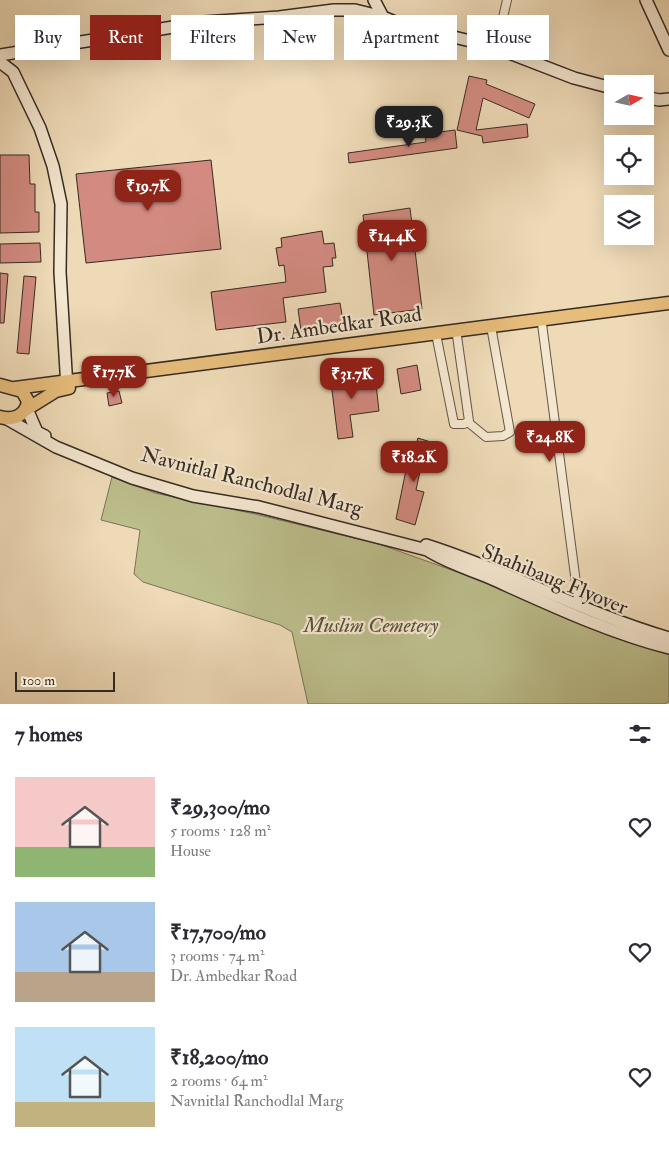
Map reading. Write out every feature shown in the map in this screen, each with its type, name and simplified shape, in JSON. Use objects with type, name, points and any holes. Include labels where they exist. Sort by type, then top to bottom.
[{"type":"main road","name":"Dr. Ambedkar Road","points":[[3,418],[22,415],[26,409],[67,385],[669,303]]},
{"type":"main road","name":"Dr. Ambedkar Road","points":[[0,385],[15,388],[67,385],[669,309]]},
{"type":"main road","points":[[15,388],[22,391],[28,401],[26,409]]},
{"type":"street","points":[[355,10],[367,0]]},
{"type":"street","points":[[374,0],[382,15]]},
{"type":"street","points":[[504,15],[507,0]]},
{"type":"street","points":[[646,0],[669,50]]},
{"type":"street","points":[[0,56],[204,22],[279,17],[317,11],[355,10],[375,15]]},
{"type":"street","points":[[527,60],[574,78],[604,86]]},
{"type":"street","points":[[0,62],[12,72],[40,128],[54,166],[61,204],[60,272],[67,385]]},
{"type":"street","points":[[654,99],[669,99]]},
{"type":"street","points":[[542,324],[578,598]]},
{"type":"street","points":[[437,339],[454,424],[468,423],[486,437],[503,436],[510,432],[492,332]]},
{"type":"street","points":[[457,336],[468,423]]},
{"type":"street","name":"Navnitlal Ranchodlal Marg","points":[[26,409],[37,432],[134,473],[194,491],[269,505],[428,548]]},
{"type":"street","points":[[3,418],[56,448],[132,478],[193,496],[259,507],[428,548],[443,560],[472,570],[565,612],[669,648]]},
{"type":"street","points":[[428,548],[446,544],[578,598],[669,631]]},
{"type":"street","name":"Shahibaug Flyover","points":[[428,548],[452,555],[593,611],[669,638]]},
{"type":"street","name":"Shahibaug Flyover","points":[[452,555],[555,601],[669,642]]},
{"type":"green space","name":"Muslim Cemetery","points":[[112,477],[155,493],[255,514],[379,544],[669,648],[669,701],[665,704],[308,704],[292,632],[280,625],[143,582],[134,574],[140,530],[101,520]]},
{"type":"building","points":[[469,76],[487,80],[486,84],[535,104],[529,118],[483,98],[476,130],[527,124],[528,137],[483,143],[482,136],[457,130]]},
{"type":"building","points":[[455,130],[457,148],[349,163],[348,153],[426,142],[425,134]]},
{"type":"building","points":[[0,155],[29,155],[30,184],[35,184],[35,212],[39,212],[39,232],[0,233]]},
{"type":"building","points":[[211,160],[221,249],[86,263],[76,174]]},
{"type":"building","points":[[410,208],[422,309],[374,315],[363,215]]},
{"type":"building","points":[[322,231],[324,244],[334,243],[336,258],[332,258],[333,266],[323,267],[326,292],[283,298],[286,322],[216,330],[211,292],[286,282],[284,265],[279,266],[276,248],[282,247],[281,238]]},
{"type":"building","points":[[40,243],[41,262],[0,263],[0,244]]},
{"type":"building","points":[[0,273],[8,274],[4,323],[0,323]]},
{"type":"building","points":[[24,276],[36,277],[29,354],[17,353]]},
{"type":"building","points":[[340,303],[344,326],[301,331],[298,309]]},
{"type":"building","points":[[417,365],[421,390],[401,394],[397,369]]},
{"type":"building","points":[[344,372],[345,380],[375,375],[379,411],[350,415],[353,437],[338,439],[330,374]]},
{"type":"building","points":[[119,391],[122,403],[109,406],[107,393]]},
{"type":"building","points":[[418,438],[437,444],[432,459],[423,457],[416,490],[424,492],[415,525],[396,519],[408,460],[411,461]]}]
